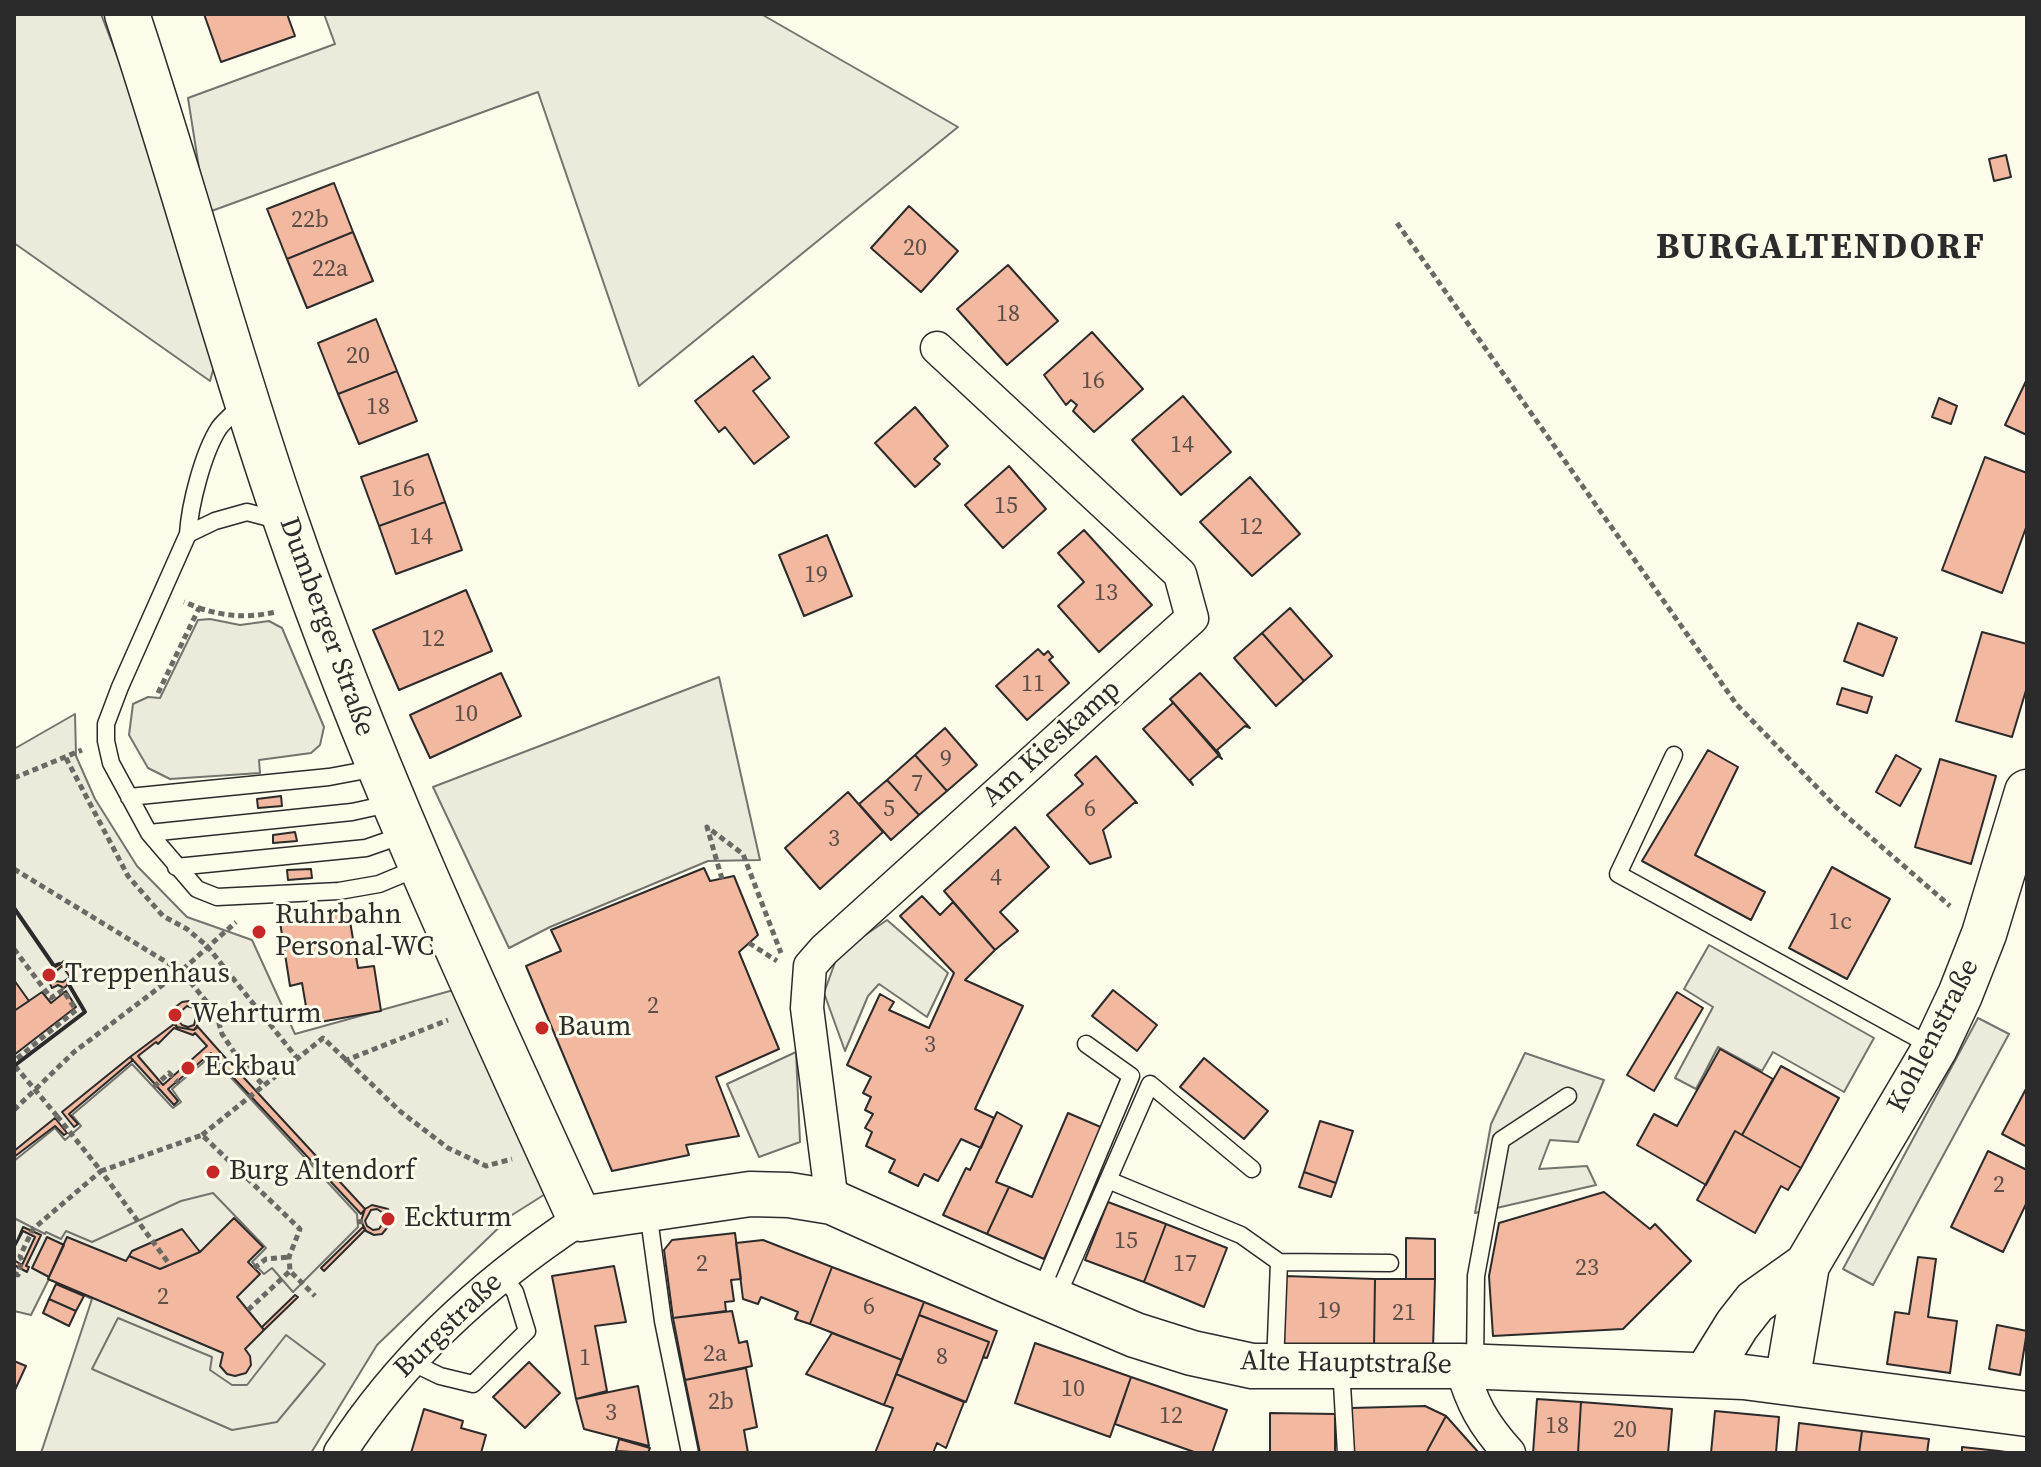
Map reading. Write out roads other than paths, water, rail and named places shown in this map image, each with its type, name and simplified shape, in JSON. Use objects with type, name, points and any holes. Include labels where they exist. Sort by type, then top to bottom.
[{"type":"main road","name":"Dumberger Straße","points":[[127,14],[286,522],[400,818],[580,1219]]},
{"type":"main road","name":"Kohlenstraße","points":[[1787,1382],[1807,1265],[1935,1048],[1960,995],[1984,934],[2027,792]]},
{"type":"main road","name":"Alte Hauptstraße","points":[[580,1219],[750,1194],[789,1195],[832,1202],[1135,1335],[1192,1353],[1252,1366],[1468,1367],[1706,1375],[1787,1382],[2027,1414]]},
{"type":"main road","name":"Kohlenstraße","points":[[1706,1375],[1755,1302],[1807,1265]]},
{"type":"street","name":"Am Kieskamp","points":[[832,1202],[807,1008],[810,966],[1192,618],[1180,574],[937,348]]},
{"type":"street","name":"Burgstraße","points":[[340,1453],[366,1413],[409,1361],[502,1275],[580,1219]]},
{"type":"street","points":[[1468,1367],[1471,1400],[1486,1427],[1509,1453]]},
{"type":"lane","points":[[246,401],[219,428],[197,483],[188,534],[106,724],[111,763],[149,833],[197,889],[217,897],[339,891],[379,884],[400,818]]},
{"type":"lane","points":[[188,534],[215,521],[247,512],[286,522]]},
{"type":"lane","points":[[1674,755],[1618,874],[1935,1048]]},
{"type":"lane","points":[[129,797],[329,777],[400,818]]},
{"type":"lane","points":[[149,833],[352,812],[400,818]]},
{"type":"lane","points":[[176,867],[366,848],[400,818]]},
{"type":"lane","points":[[1047,1298],[1131,1076],[1086,1044]]},
{"type":"lane","points":[[1047,1298],[1108,1180],[1150,1084],[1252,1169]]},
{"type":"lane","points":[[1468,1367],[1476,1276],[1501,1140],[1568,1096]]},
{"type":"lane","points":[[1108,1180],[1241,1235],[1279,1262],[1390,1263]]},
{"type":"lane","points":[[648,1209],[663,1321],[690,1453]]},
{"type":"lane","points":[[1275,1367],[1279,1262]]},
{"type":"lane","points":[[409,1361],[440,1376],[473,1384],[527,1331],[515,1292],[502,1275]]},
{"type":"lane","points":[[1341,1366],[1346,1453]]},
{"type":"place","name":"Ruhrbahn Personal-WC","points":[[259,932]]},
{"type":"place","name":"Treppenhaus","points":[[49,975]]},
{"type":"place","name":"Wehrturm","points":[[175,1015]]},
{"type":"place","name":"Baum","points":[[542,1028]]},
{"type":"place","name":"Eckbau","points":[[188,1068]]},
{"type":"place","name":"Burg Altendorf","points":[[213,1172]]},
{"type":"place","name":"Eckturm","points":[[388,1219]]},
{"type":"district","name":"BURGALTENDORF","points":[[1821,249]]}]
